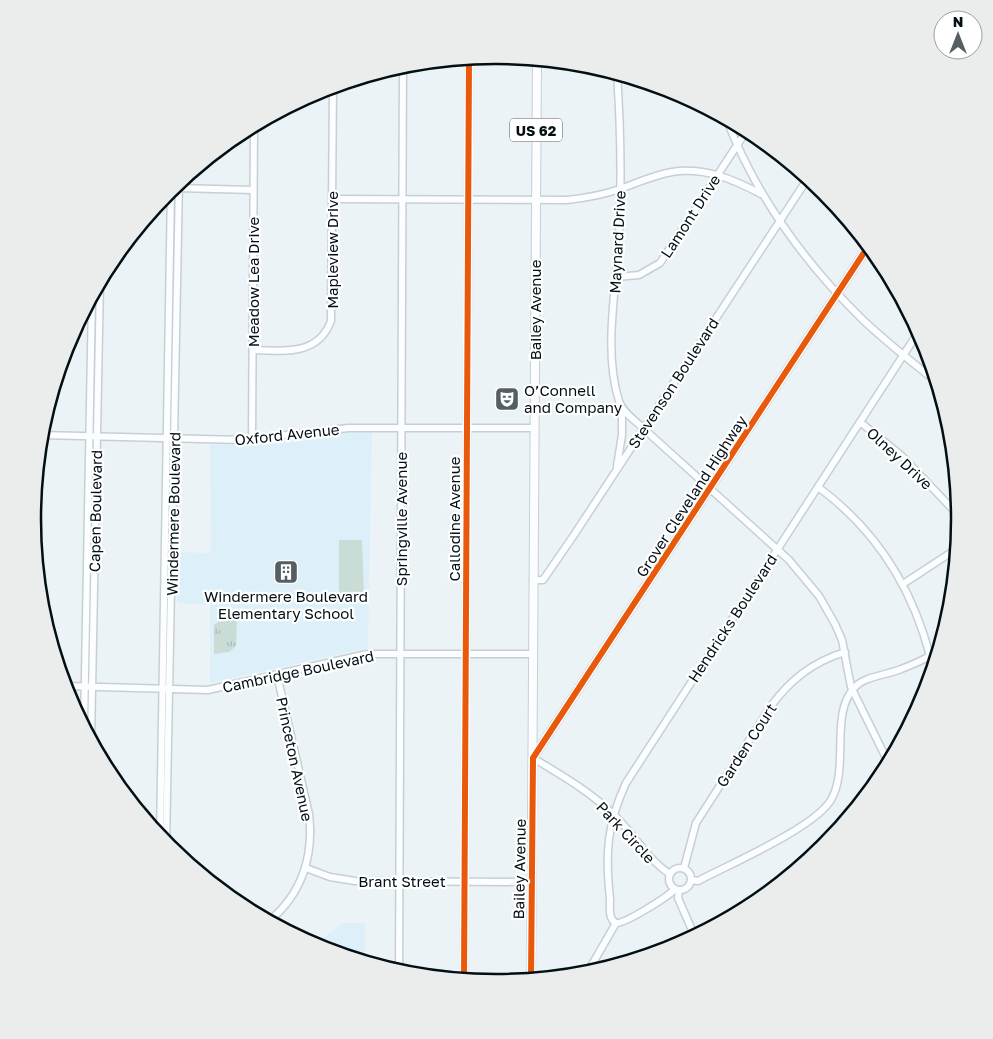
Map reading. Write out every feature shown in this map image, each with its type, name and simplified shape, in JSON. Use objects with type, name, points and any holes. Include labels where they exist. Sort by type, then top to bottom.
[{"type":"main road","name":"Bailey Avenue","points":[[531,974],[537,66]]},
{"type":"main road","name":"Grover Cleveland Highway","points":[[533,758],[865,252]]},
{"type":"main road","points":[[532,726],[542,733],[554,727]]},
{"type":"street","name":"Callodine Avenue","points":[[464,974],[469,65]]},
{"type":"street","name":"Springville Avenue","points":[[399,964],[403,74]]},
{"type":"street","name":"Maynard Drive","points":[[616,470],[622,435],[622,409],[616,390],[613,356],[620,189],[618,81]]},
{"type":"street","name":"Mapleview Drive","points":[[253,350],[304,349],[316,344],[329,328],[332,315],[333,95]]},
{"type":"street","points":[[730,129],[761,194],[838,294],[929,375]]},
{"type":"street","name":"Meadow Lea Drive","points":[[252,439],[254,135]]},
{"type":"street","name":"Lamont Drive","points":[[616,277],[639,276],[660,262],[743,137]]},
{"type":"street","points":[[333,199],[536,201],[582,198],[620,189],[671,172],[696,172],[731,178],[761,194]]},
{"type":"street","name":"Stevenson Boulevard","points":[[533,580],[543,580],[804,184]]},
{"type":"street","points":[[186,187],[253,190]]},
{"type":"street","name":"Windermere Boulevard","points":[[160,826],[176,197]]},
{"type":"street","name":"Capen Boulevard","points":[[93,437],[99,297]]},
{"type":"street","name":"Capen Boulevard","points":[[90,726],[89,687],[93,437],[92,310]]},
{"type":"street","name":"Hendricks Boulevard","points":[[616,923],[611,917],[607,873],[607,843],[613,814],[634,768],[914,339]]},
{"type":"street","points":[[622,409],[777,549],[800,571],[819,596],[835,624],[845,652],[852,691],[885,756]]},
{"type":"street","name":"Olney Drive","points":[[860,422],[902,456],[952,508]]},
{"type":"street","name":"Oxford Avenue","points":[[49,435],[252,439],[337,429],[401,427],[534,428]]},
{"type":"street","points":[[691,880],[698,881],[808,823],[826,806],[838,782],[844,710],[852,691],[861,682],[902,669],[930,656],[919,619],[903,584],[884,553],[861,525],[818,487]]},
{"type":"street","points":[[903,584],[951,553]]},
{"type":"street","name":"Garden Court","points":[[684,868],[696,823],[771,706],[783,690],[800,674],[820,661],[845,652]]},
{"type":"street","name":"Cambridge Boulevard","points":[[73,686],[208,690],[367,654],[532,654]]},
{"type":"street","name":"Princeton Avenue","points":[[273,916],[289,900],[306,868],[310,837],[309,814],[277,675]]},
{"type":"street","name":"Capen Boulevard","points":[[86,715],[89,687]]},
{"type":"street","name":"Windermere Boulevard","points":[[165,689],[166,832]]},
{"type":"street","name":"Park Circle","points":[[533,758],[587,792],[613,814],[658,867],[670,874]]},
{"type":"street","name":"Brant Street","points":[[306,868],[342,880],[531,882]]},
{"type":"street","points":[[592,964],[616,923],[623,924],[652,904],[669,896],[677,889],[688,886],[691,880],[688,872],[684,868],[674,869],[670,874],[670,884],[677,889],[678,898],[692,931]]},
{"type":"shaded area","points":[[372,432],[368,648],[210,683],[210,605],[177,603],[177,552],[211,553],[210,445],[272,443],[335,433]]},
{"type":"shaded area","points":[[343,923],[365,923],[365,955],[321,939]]},
{"type":"green space","points":[[176,199],[174,270],[174,200]]},
{"type":"green space","points":[[97,310],[93,429],[92,428]]},
{"type":"green space","points":[[94,444],[91,554],[90,553]]},
{"type":"green space","points":[[339,540],[362,540],[364,595],[339,596]]},
{"type":"green space","points":[[90,565],[90,679],[89,680]]},
{"type":"green space","points":[[222,619],[237,620],[236,646],[229,652],[214,654],[214,625]]},
{"type":"cycle path","points":[[464,974],[469,65]]},
{"type":"cycle path","points":[[531,973],[533,758],[865,252]]},
{"type":"place","name":"O’Connell and Company","points":[[507,399]]},
{"type":"place","name":"Windermere Boulevard Elementary School","points":[[286,572]]}]
